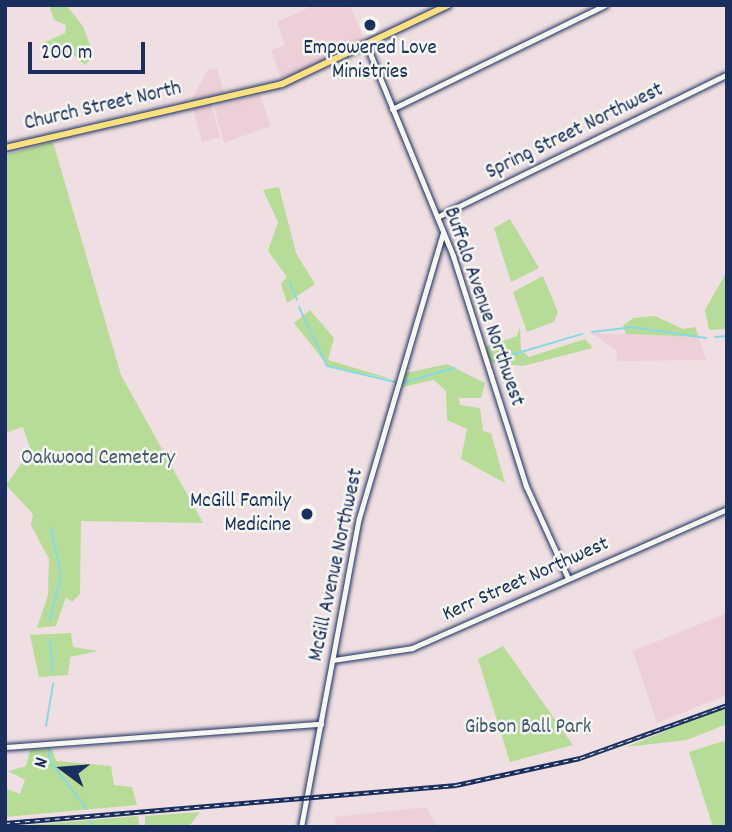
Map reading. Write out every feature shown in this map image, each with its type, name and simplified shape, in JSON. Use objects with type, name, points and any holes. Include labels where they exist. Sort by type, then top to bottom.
[{"type":"main road","name":"Church Street North","points":[[5,148],[282,83],[367,46],[448,5]]},
{"type":"street","points":[[392,108],[605,5]]},
{"type":"street","name":"Buffalo Avenue Northwest","points":[[367,46],[443,233],[526,486],[568,578]]},
{"type":"street","name":"Spring Street Northwest","points":[[437,217],[727,74]]},
{"type":"street","name":"McGill Avenue Northwest","points":[[301,827],[359,518],[443,233]]},
{"type":"street","name":"Kerr Street Northwest","points":[[333,660],[412,648],[727,509]]},
{"type":"street","points":[[5,747],[321,724]]},
{"type":"shaded area","points":[[314,5],[350,5],[365,43],[327,65],[281,78],[271,50],[285,45],[277,22]]},
{"type":"shaded area","points":[[217,69],[225,95],[210,99],[220,137],[202,142],[191,100],[208,70]]},
{"type":"shaded area","points":[[260,95],[271,126],[224,143],[214,107]]},
{"type":"shaded area","points":[[592,333],[699,337],[706,360],[618,361],[616,350]]},
{"type":"shaded area","points":[[727,613],[727,695],[657,723],[633,651]]},
{"type":"shaded area","points":[[426,807],[438,827],[336,827],[335,817]]},
{"type":"green space","points":[[49,5],[66,5],[83,26],[94,56],[85,65],[72,54],[44,56],[41,44],[65,33],[66,25],[54,20]]},
{"type":"green space","name":"Oakwood Cemetery","points":[[53,142],[121,375],[203,523],[81,521],[80,594],[72,602],[66,597],[56,626],[37,628],[48,595],[49,559],[31,525],[33,514],[6,485],[21,464],[34,460],[23,427],[5,433],[5,155]]},
{"type":"green space","points":[[279,187],[296,253],[315,284],[287,303],[281,284],[287,277],[268,251],[278,222],[263,190]]},
{"type":"green space","points":[[510,219],[539,268],[511,282],[494,228]]},
{"type":"green space","points":[[727,271],[727,329],[709,330],[705,310]]},
{"type":"green space","points":[[543,276],[558,312],[554,322],[527,332],[513,292]]},
{"type":"green space","points":[[310,310],[334,338],[328,360],[395,380],[328,366],[294,323]]},
{"type":"green space","points":[[655,316],[683,329],[695,327],[699,337],[626,334],[623,326],[633,318]]},
{"type":"green space","points":[[520,327],[521,350],[529,357],[585,339],[593,348],[523,366],[491,363],[485,347],[517,336]]},
{"type":"green space","points":[[447,364],[485,383],[481,398],[459,398],[460,405],[480,408],[483,431],[491,433],[505,483],[461,459],[467,429],[447,420],[446,391],[434,380],[402,387],[406,373]]},
{"type":"green space","points":[[71,633],[73,647],[98,651],[70,657],[68,675],[39,677],[30,635]]},
{"type":"green space","name":"Gibson Ball Park","points":[[503,646],[573,745],[510,762],[478,659]]},
{"type":"green space","points":[[727,706],[727,724],[687,740],[626,747]]},
{"type":"green space","points":[[727,740],[727,827],[713,827],[689,752]]},
{"type":"green space","points":[[52,749],[56,761],[111,766],[114,785],[132,787],[137,805],[5,817],[5,788],[20,794],[25,780],[8,771],[26,766],[30,750]]},
{"type":"green space","points":[[200,812],[190,825],[145,826],[145,816]]},
{"type":"green space","points":[[138,816],[139,825],[119,827],[5,827]]},
{"type":"waterway","points":[[56,5],[60,8]]},
{"type":"waterway","points":[[290,282],[297,300]]},
{"type":"waterway","points":[[299,307],[327,366],[395,382]]},
{"type":"waterway","points":[[592,332],[631,327],[706,338]]},
{"type":"waterway","points":[[494,360],[582,334]]},
{"type":"waterway","points":[[715,337],[727,336]]},
{"type":"waterway","points":[[403,383],[454,368]]},
{"type":"waterway","points":[[50,620],[61,575],[51,528]]},
{"type":"waterway","points":[[50,640],[53,673]]},
{"type":"waterway","points":[[46,726],[53,684]]},
{"type":"waterway","points":[[49,747],[49,760],[87,809]]},
{"type":"waterway","points":[[91,821],[92,827]]},
{"type":"railway","points":[[5,823],[456,785],[580,758],[727,705]]},
{"type":"place","name":"Empowered Love Ministries","points":[[370,25]]},
{"type":"place","name":"McGill Family Medicine","points":[[307,514]]}]
